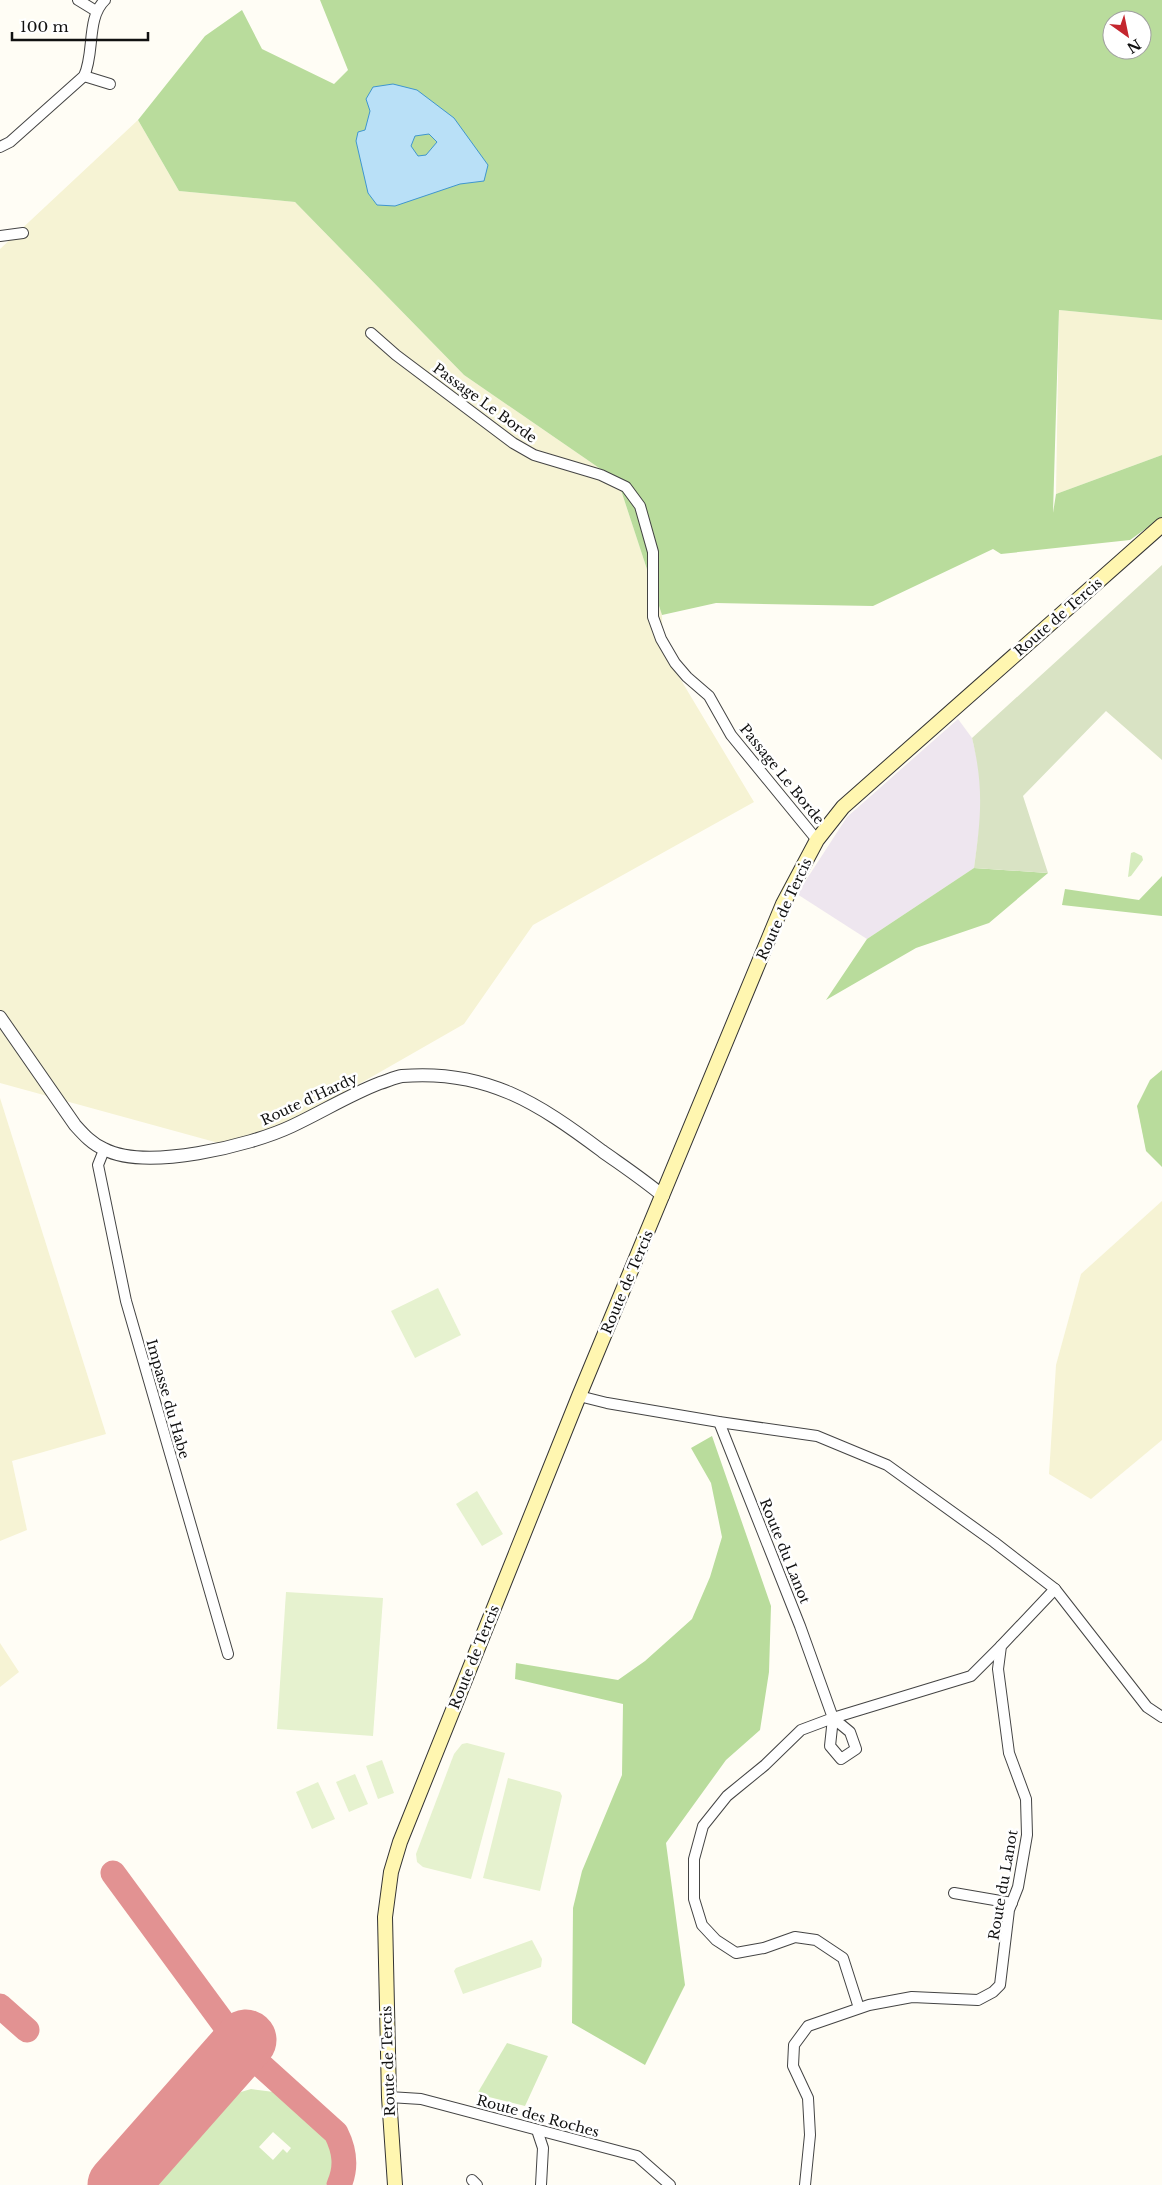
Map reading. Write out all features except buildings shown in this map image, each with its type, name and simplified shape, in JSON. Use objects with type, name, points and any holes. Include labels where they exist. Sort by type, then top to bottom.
[{"type":"main road","name":"Route de Tercis","points":[[394,2185],[389,2097],[385,1917],[393,1864],[424,1778],[579,1396],[783,904],[817,840],[857,794],[1162,525]]},
{"type":"street","points":[[78,0],[96,12]]},
{"type":"street","points":[[0,147],[10,142],[84,76],[89,65],[96,12],[105,0]]},
{"type":"street","points":[[84,76],[110,84]]},
{"type":"street","points":[[0,236],[23,232]]},
{"type":"street","name":"Passage Le Borde","points":[[371,333],[396,355],[513,443],[534,455],[601,475],[626,487],[640,506],[653,552],[653,617],[661,639],[675,663],[687,677],[709,696],[731,735],[817,840]]},
{"type":"street","name":"Route d'Hardy","points":[[0,1017],[75,1125],[88,1140],[104,1150],[121,1156],[160,1157],[198,1154],[230,1147],[290,1126],[353,1093],[400,1076],[430,1076],[490,1084],[516,1094],[543,1108],[663,1196]]},
{"type":"street","name":"Impasse du Habe","points":[[104,1150],[98,1165],[126,1302],[228,1654]]},
{"type":"street","points":[[579,1396],[719,1422],[817,1436],[887,1465],[994,1542],[1055,1589],[1147,1707],[1162,1717]]},
{"type":"street","name":"Route du Lanot","points":[[719,1422],[800,1626],[833,1718]]},
{"type":"street","points":[[859,2008],[843,1958],[816,1940],[795,1936],[764,1948],[736,1953],[716,1940],[702,1925],[694,1898],[694,1859],[703,1826],[727,1796],[765,1765],[801,1730],[833,1718],[972,1676],[1055,1589]]},
{"type":"street","name":"Route du Lanot","points":[[806,2185],[810,2135],[808,2098],[793,2066],[794,2045],[808,2026],[859,2008],[912,1997],[978,2000],[993,1992],[1000,1985],[1009,1910],[1018,1887],[1028,1835],[1026,1800],[1009,1753],[998,1669],[1002,1646]]},
{"type":"street","points":[[954,1893],[1012,1903]]},
{"type":"street","name":"Route des Roches","points":[[389,2097],[421,2099],[637,2156],[670,2185]]},
{"type":"street","points":[[537,2130],[543,2148],[541,2185]]},
{"type":"shaded area","points":[[138,120],[179,191],[295,202],[464,375],[618,481],[662,615],[663,650],[754,802],[533,925],[464,1024],[244,1150],[0,1083],[0,249]]},
{"type":"shaded area","points":[[1059,310],[1162,320],[1162,455],[1056,494]]},
{"type":"shaded area","points":[[958,719],[972,738],[978,763],[981,817],[974,868],[867,939],[797,894],[847,817]]},
{"type":"shaded area","points":[[0,1098],[106,1434],[12,1461],[27,1530],[0,1541]]},
{"type":"shaded area","points":[[1162,1201],[1162,1440],[1091,1499],[1049,1474],[1056,1365],[1081,1274]]},
{"type":"shaded area","points":[[0,1643],[19,1672],[0,1687]]},
{"type":"green space","points":[[320,0],[1162,0],[1162,320],[1059,310],[1053,513],[1056,494],[1162,455],[1162,517],[1130,540],[1001,554],[993,549],[873,606],[716,603],[662,615],[618,481],[464,375],[295,202],[179,191],[138,120],[205,36],[242,10],[262,49],[334,84],[348,70]]},
{"type":"green space","points":[[1162,565],[1162,760],[1106,711],[1023,796],[1048,873],[974,868],[980,787],[972,738]]},
{"type":"green space","points":[[1134,852],[1142,856],[1143,860],[1131,876],[1128,877],[1131,853]]},
{"type":"green space","points":[[974,868],[1048,873],[989,923],[916,948],[826,1000],[867,939]]},
{"type":"green space","points":[[1162,876],[1162,916],[1062,905],[1065,889],[1139,900]]},
{"type":"green space","points":[[1162,1070],[1162,1167],[1146,1151],[1137,1106],[1150,1080]]},
{"type":"green space","points":[[438,1288],[461,1335],[415,1358],[391,1311]]},
{"type":"green space","points":[[712,1436],[771,1606],[769,1672],[760,1730],[726,1760],[666,1843],[685,1985],[645,2065],[572,2023],[573,1908],[582,1871],[622,1775],[623,1704],[515,1679],[516,1663],[618,1680],[645,1661],[692,1619],[710,1577],[722,1537],[711,1483],[691,1448]]},
{"type":"green space","points":[[477,1491],[503,1534],[482,1546],[456,1504]]},
{"type":"green space","points":[[286,1592],[383,1598],[373,1736],[277,1729]]},
{"type":"green space","points":[[467,1743],[505,1753],[471,1879],[423,1867],[417,1862],[416,1854],[454,1754],[462,1744]]},
{"type":"green space","points":[[382,1760],[394,1793],[378,1799],[366,1766]]},
{"type":"green space","points":[[355,1774],[368,1804],[349,1812],[336,1782]]},
{"type":"green space","points":[[508,1778],[560,1792],[562,1796],[540,1891],[483,1878]]},
{"type":"green space","points":[[318,1782],[335,1819],[312,1829],[296,1792]]},
{"type":"green space","points":[[532,1940],[542,1959],[541,1967],[463,1994],[454,1971],[456,1968]]},
{"type":"green space","points":[[507,2043],[548,2056],[525,2106],[477,2094]]},
{"type":"green space","points":[[251,2089],[274,2092],[331,2141],[335,2162],[330,2180],[326,2185],[156,2185],[232,2098],[241,2092]],"holes":[[[273,2132],[291,2148],[287,2153],[283,2149],[273,2160],[259,2147]]]},
{"type":"water","points":[[393,84],[417,90],[454,118],[488,165],[484,181],[460,184],[395,206],[377,205],[368,193],[356,141],[358,132],[365,130],[370,111],[366,99],[373,87]],"holes":[[[429,134],[437,142],[426,155],[418,156],[411,146],[415,136]]]},
{"type":"taxiway","points":[[113,1873],[224,2024]]},
{"type":"taxiway","points":[[0,2006],[27,2030]]},
{"type":"taxiway","points":[[215,2078],[236,2056],[248,2055],[254,2059],[336,2133],[344,2159],[342,2178],[339,2185]]},
{"type":"runway","points":[[118,2185],[246,2040]]}]
